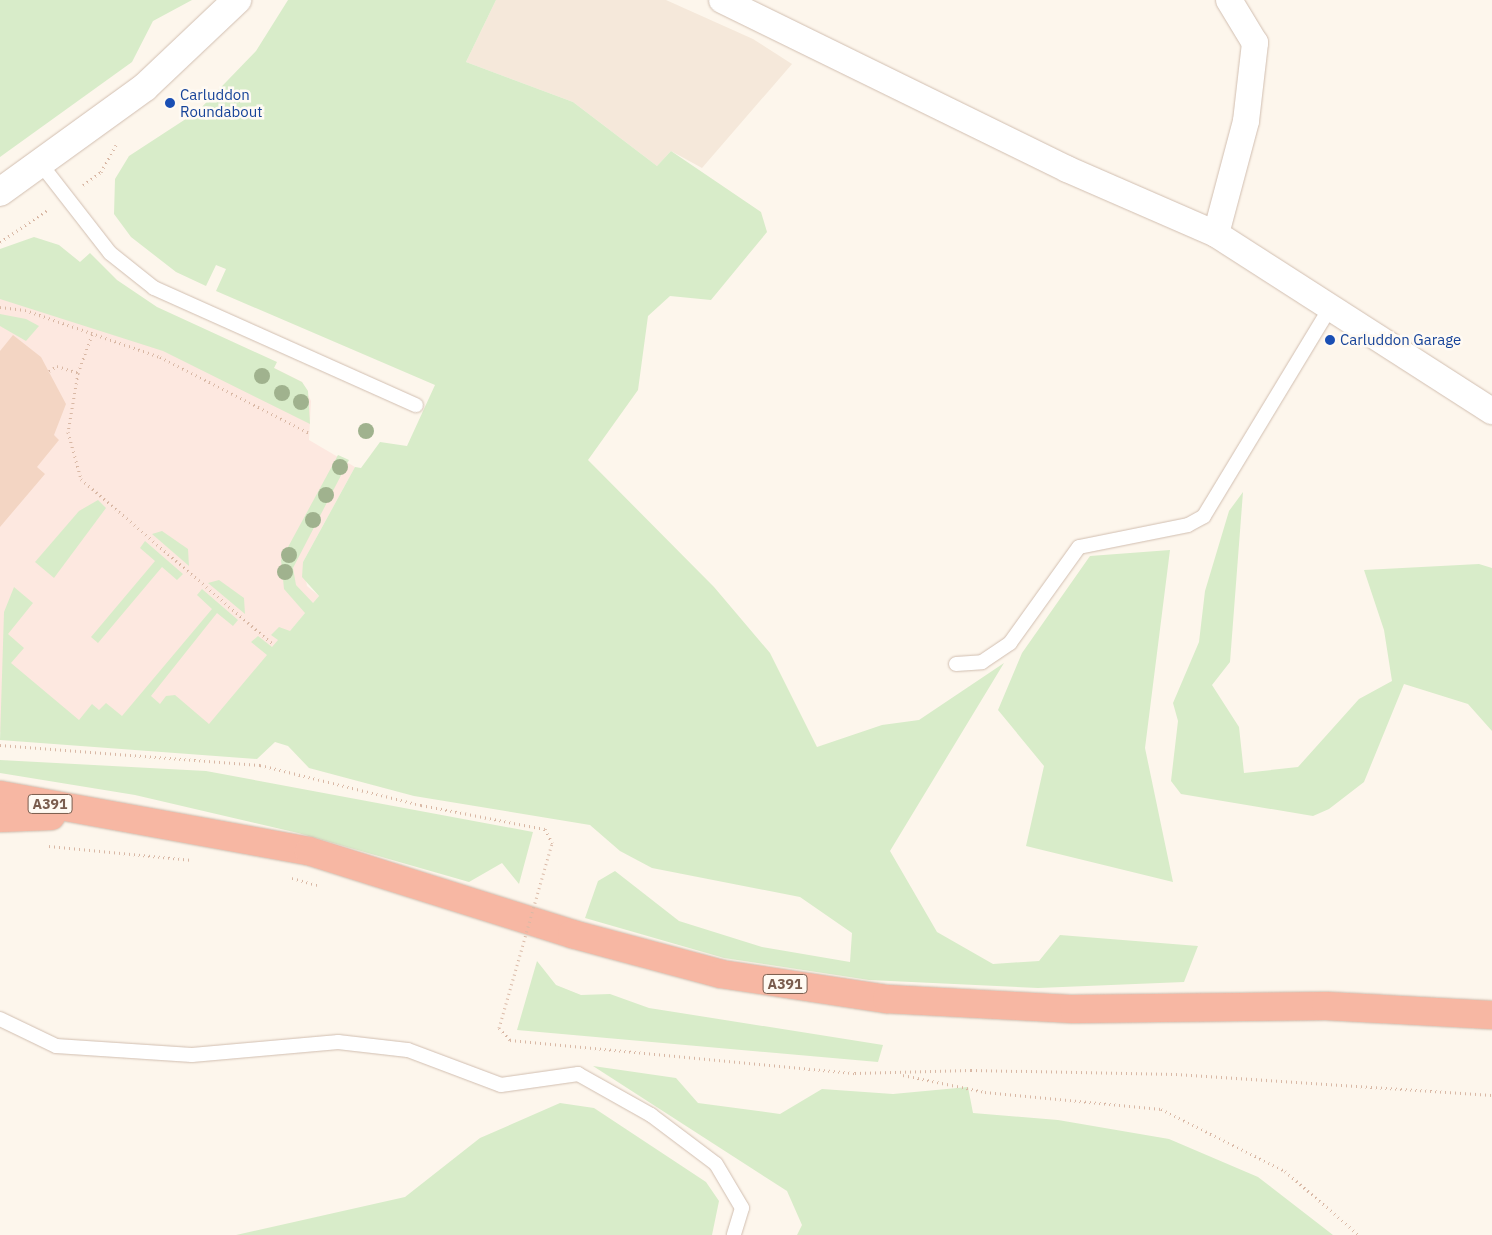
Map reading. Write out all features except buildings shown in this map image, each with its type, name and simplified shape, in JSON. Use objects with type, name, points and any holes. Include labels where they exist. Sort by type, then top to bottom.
[{"type":"highway","name":"A391","points":[[0,795],[309,851],[572,934],[721,974],[887,1000],[1074,1009],[1326,1006],[1492,1015]]},
{"type":"highway","name":"A391","points":[[0,818],[100,814]]},
{"type":"main road","points":[[0,192],[145,87],[236,0]]},
{"type":"street","points":[[722,0],[1066,169],[1216,234],[1332,305],[1492,411]]},
{"type":"street","points":[[1216,234],[1246,121],[1255,43],[1229,0]]},
{"type":"lane","points":[[40,164],[110,253],[154,288],[416,405]]},
{"type":"lane","points":[[956,664],[982,662],[1010,643],[1079,547],[1188,525],[1204,516],[1332,305]]},
{"type":"lane","points":[[0,1019],[56,1046],[192,1056],[338,1042],[408,1050],[500,1085],[578,1074],[651,1115],[716,1164],[742,1208],[734,1235]]},
{"type":"path","points":[[0,307],[93,332],[160,356],[311,434]]},
{"type":"path","points":[[93,332],[78,373],[68,432],[81,479],[273,644]]},
{"type":"path","points":[[49,371],[57,366],[78,373]]},
{"type":"path","points":[[0,745],[260,765],[421,805],[545,829],[552,843],[500,1028],[510,1040],[898,1074],[985,1092],[1161,1109],[1284,1171],[1358,1235]]},
{"type":"path","points":[[898,1074],[971,1070],[1176,1074],[1492,1095]]},
{"type":"shaded area","points":[[496,0],[666,0],[753,39],[792,64],[702,168],[671,151],[657,166],[573,102],[466,62]]},
{"type":"shaded area","points":[[85,258],[126,294],[302,382],[311,401],[309,440],[355,467],[303,562],[307,586],[319,596],[283,640],[254,731],[0,732],[0,260],[74,269]]},
{"type":"green space","points":[[0,0],[192,0],[153,21],[132,62],[0,157]]},
{"type":"green space","points":[[288,0],[496,0],[466,62],[573,102],[657,166],[671,151],[761,212],[767,232],[711,300],[670,296],[648,316],[638,390],[588,460],[714,587],[770,653],[817,747],[882,725],[919,720],[1004,663],[890,851],[937,932],[993,964],[1039,961],[1060,935],[1198,946],[1184,982],[1038,988],[869,980],[724,958],[585,918],[598,881],[615,871],[679,921],[762,947],[850,962],[852,933],[800,897],[652,868],[620,851],[590,825],[414,796],[309,768],[288,746],[275,742],[257,759],[0,740],[4,612],[14,587],[33,603],[8,634],[24,648],[11,663],[79,720],[92,704],[99,710],[106,703],[122,716],[212,609],[197,595],[202,589],[238,620],[233,626],[217,613],[151,696],[160,704],[166,696],[175,695],[209,724],[267,655],[251,642],[258,636],[272,647],[278,640],[271,635],[279,627],[290,631],[305,613],[284,589],[281,560],[338,455],[349,460],[293,568],[296,585],[313,603],[319,596],[302,577],[303,562],[355,467],[361,468],[380,442],[407,446],[435,385],[216,291],[226,269],[216,265],[206,286],[176,272],[131,237],[114,214],[115,179],[129,156],[198,111],[256,51]]},
{"type":"green space","points":[[34,237],[59,245],[80,262],[90,253],[117,280],[157,307],[277,362],[274,368],[302,382],[308,391],[310,424],[163,351],[0,299],[0,249]]},
{"type":"green space","points":[[0,314],[26,319],[39,326],[26,341],[0,326]]},
{"type":"green space","points":[[1243,492],[1230,662],[1212,685],[1239,727],[1244,773],[1298,767],[1359,699],[1392,681],[1384,630],[1364,570],[1479,564],[1492,568],[1492,731],[1468,704],[1404,684],[1364,782],[1329,809],[1313,816],[1181,794],[1171,781],[1178,721],[1173,703],[1199,642],[1205,591],[1229,511]]},
{"type":"green space","points":[[98,500],[106,508],[54,578],[35,562],[79,511]]},
{"type":"green space","points":[[162,531],[188,549],[189,566],[152,534]]},
{"type":"green space","points":[[145,541],[183,574],[177,580],[162,567],[98,643],[91,637],[155,561],[140,548]]},
{"type":"green space","points":[[1170,550],[1145,748],[1173,882],[1026,846],[1044,766],[998,710],[1022,653],[1090,556]]},
{"type":"green space","points":[[219,580],[244,598],[245,614],[208,583]]},
{"type":"green space","points":[[0,760],[206,771],[533,832],[519,884],[502,863],[469,882],[298,833],[135,795],[0,773]]},
{"type":"green space","points":[[537,961],[556,985],[581,995],[610,994],[649,1008],[883,1045],[878,1062],[517,1030]]},
{"type":"green space","points":[[593,1066],[676,1078],[698,1103],[780,1114],[822,1089],[893,1094],[968,1087],[973,1113],[1058,1120],[1169,1139],[1258,1177],[1333,1235],[797,1235],[802,1225],[787,1191]]},
{"type":"green space","points":[[560,1103],[594,1108],[706,1182],[719,1201],[712,1235],[236,1235],[405,1197],[480,1138]]},
{"type":"place","name":"Carluddon Roundabout","points":[[170,103]]},
{"type":"place","name":"Carluddon Garage","points":[[1330,340]]}]
